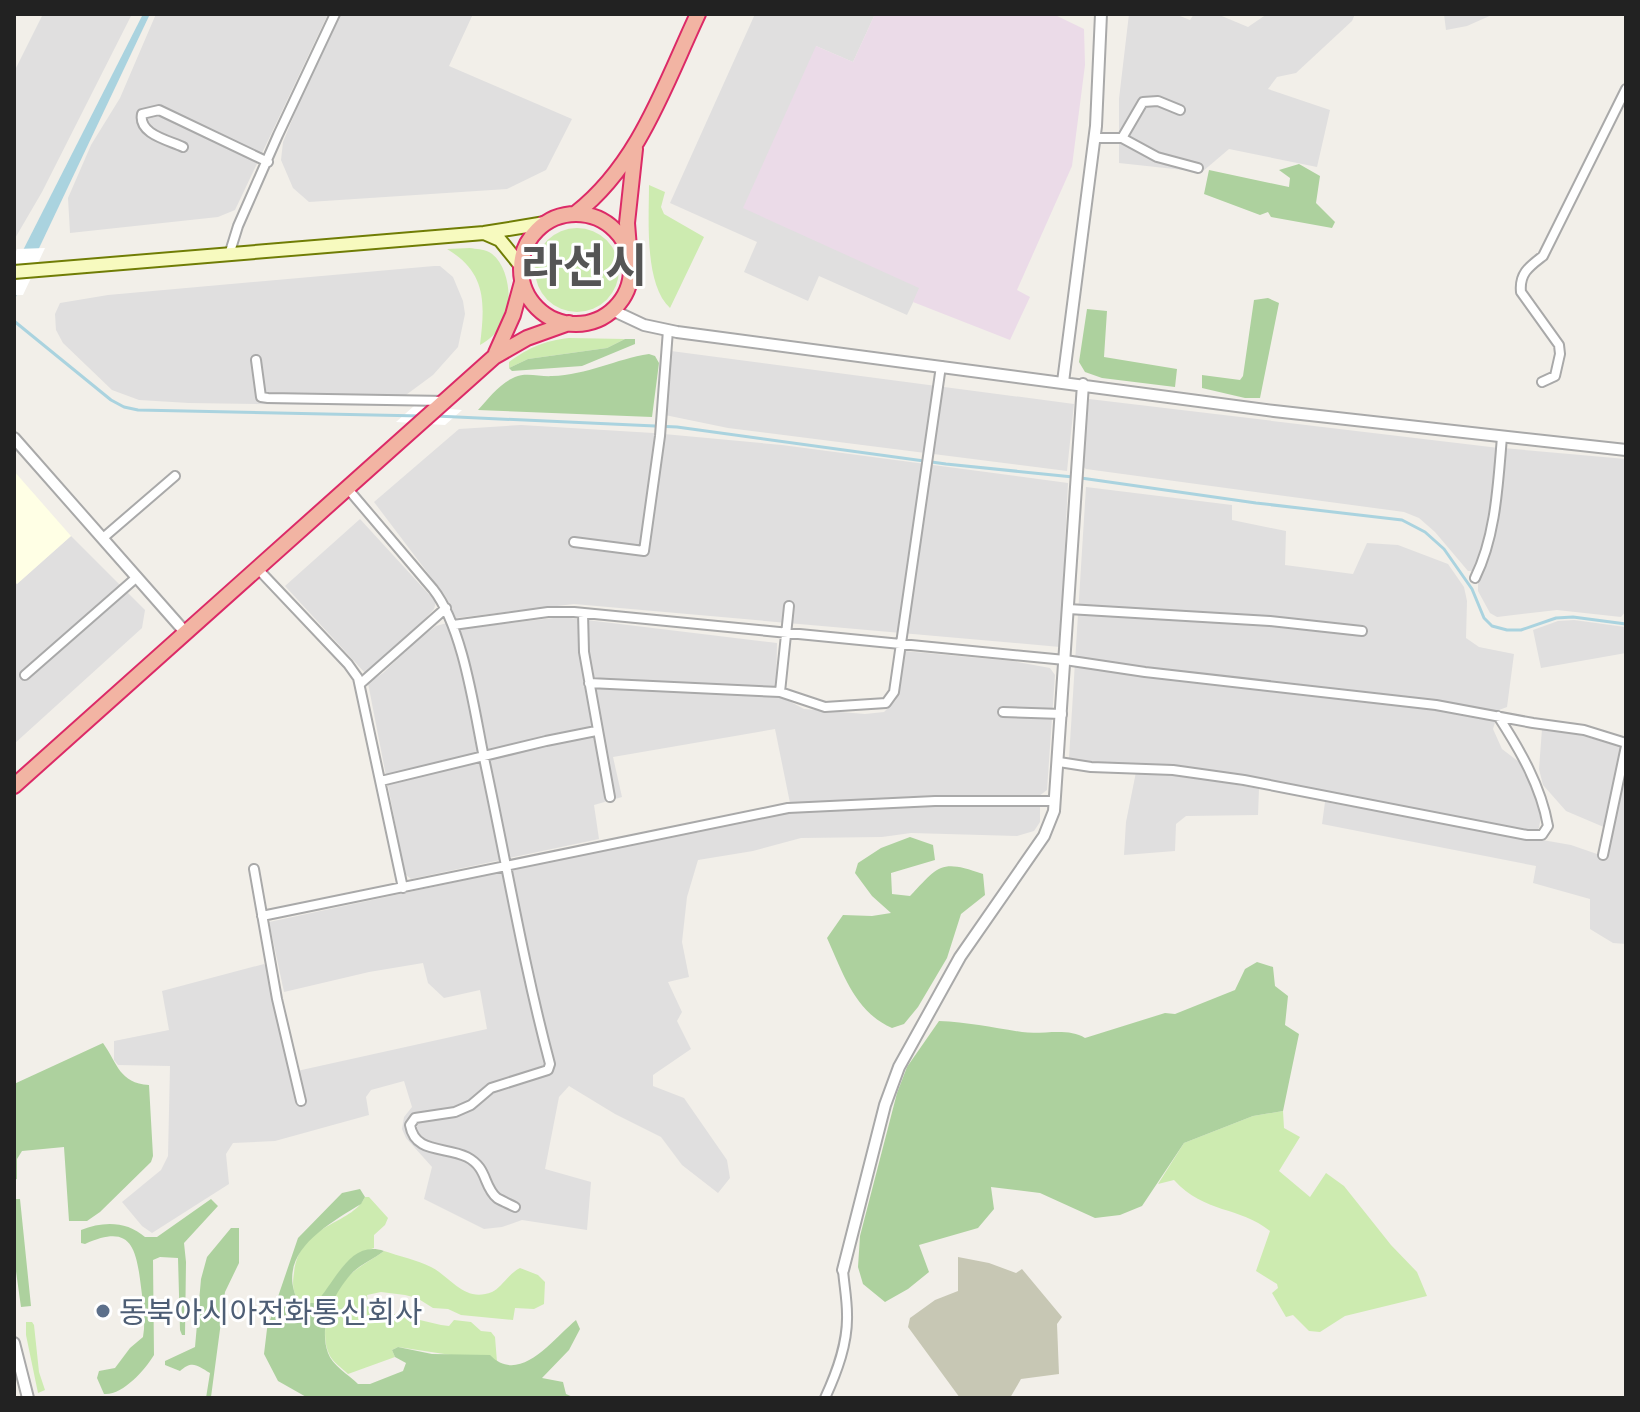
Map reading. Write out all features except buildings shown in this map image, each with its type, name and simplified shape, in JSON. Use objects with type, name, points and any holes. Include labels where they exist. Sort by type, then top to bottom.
[{"type":"highway","points":[[576,213],[599,195],[636,145],[698,14]]},
{"type":"highway","points":[[522,282],[539,310],[553,319],[569,323],[599,319],[623,299],[631,269],[627,223],[636,145]]},
{"type":"highway","points":[[494,357],[513,315],[522,282],[524,249],[533,234],[545,223],[576,213],[594,216],[610,225],[622,238],[630,254]]},
{"type":"highway","points":[[14,786],[494,357],[527,338],[569,323]]},
{"type":"main road","points":[[14,272],[484,233],[545,223]]},
{"type":"main road","points":[[484,233],[500,240],[521,266]]},
{"type":"street","points":[[229,255],[238,226],[278,135],[335,14]]},
{"type":"street","points":[[1063,382],[1095,138],[1101,14]]},
{"type":"street","points":[[1542,382],[1555,376],[1559,345],[1521,292],[1520,282],[1523,273],[1543,256],[1626,89]]},
{"type":"street","points":[[1122,138],[1143,102],[1158,101],[1180,110]]},
{"type":"street","points":[[183,147],[142,126],[142,114],[159,110],[268,162]]},
{"type":"street","points":[[1095,138],[1122,138],[1157,157],[1198,168]]},
{"type":"street","points":[[612,310],[644,325],[668,330],[1264,410],[1626,450]]},
{"type":"street","points":[[574,542],[644,551],[660,436],[668,330]]},
{"type":"street","points":[[256,360],[261,397],[442,404]]},
{"type":"street","points":[[589,683],[780,692],[825,707],[886,703],[894,692],[941,366]]},
{"type":"street","points":[[825,1398],[842,1354],[846,1334],[843,1270],[885,1105],[899,1067],[970,940],[1044,836],[1054,811],[1083,384]]},
{"type":"street","points":[[1475,578],[1492,525],[1502,437]]},
{"type":"street","points":[[14,438],[185,632]]},
{"type":"street","points":[[103,538],[175,476]]},
{"type":"street","points":[[348,489],[446,608],[453,625],[550,1064],[548,1070],[491,1088],[471,1105],[455,1112],[415,1118],[410,1125],[412,1137],[421,1145],[466,1157],[481,1167],[495,1197],[515,1207]]},
{"type":"street","points":[[257,568],[348,664],[360,684],[403,888]]},
{"type":"street","points":[[25,675],[137,577]]},
{"type":"street","points":[[780,692],[789,606]]},
{"type":"street","points":[[360,684],[446,608]]},
{"type":"street","points":[[1068,609],[1270,621],[1362,631]]},
{"type":"street","points":[[453,625],[548,612],[583,613],[1065,660],[1436,705],[1584,730],[1626,744],[1603,855]]},
{"type":"street","points":[[583,613],[584,652],[610,797]]},
{"type":"street","points":[[1003,712],[1062,714]]},
{"type":"street","points":[[1059,762],[1091,767],[1173,770],[1244,780],[1513,833],[1542,835],[1548,826],[1545,809],[1527,765],[1498,716]]},
{"type":"street","points":[[381,781],[596,731]]},
{"type":"street","points":[[262,916],[788,808],[935,801],[1055,801]]},
{"type":"street","points":[[254,869],[277,999],[301,1101]]},
{"type":"street","points":[[14,1343],[28,1398]]},
{"type":"shaded area","points":[[43,14],[132,14],[42,192],[14,240],[14,72]]},
{"type":"shaded area","points":[[156,14],[328,14],[235,210],[218,217],[70,233],[68,198],[91,145],[120,98]]},
{"type":"shaded area","points":[[341,14],[473,14],[449,66],[572,119],[546,170],[507,189],[309,202],[293,188],[281,160],[283,142]]},
{"type":"shaded area","points":[[755,14],[875,14],[853,62],[816,46],[920,288],[907,315],[819,276],[808,301],[744,272],[757,242],[670,203]]},
{"type":"shaded area","points":[[875,14],[1053,14],[1084,29],[1085,65],[1072,166],[1017,290],[1030,297],[1010,340],[913,302],[919,288],[743,208],[816,46],[853,62]]},
{"type":"shaded area","points":[[1129,14],[1175,14],[1190,20],[1194,14],[1217,14],[1248,27],[1267,14],[1355,14],[1352,21],[1296,73],[1277,77],[1268,89],[1330,110],[1317,167],[1229,149],[1202,172],[1119,163],[1119,99]]},
{"type":"shaded area","points":[[1444,14],[1494,14],[1467,26],[1446,30]]},
{"type":"shaded area","points":[[440,266],[453,277],[463,301],[465,314],[458,347],[433,375],[391,406],[139,400],[112,390],[63,343],[56,330],[55,314],[60,303],[108,295]]},
{"type":"shaded area","points":[[671,351],[1074,404],[1067,471],[728,428],[665,415]]},
{"type":"shaded area","points":[[1089,399],[1499,448],[1486,546],[1474,571],[1468,571],[1435,532],[1419,518],[1404,512],[1086,469],[1082,466]]},
{"type":"shaded area","points":[[521,425],[782,445],[1068,483],[1060,647],[574,604],[456,618],[446,597],[374,502],[459,429]]},
{"type":"shaded area","points":[[1503,448],[1626,459],[1626,611],[1621,617],[1557,610],[1497,617],[1490,613],[1478,591],[1478,578]]},
{"type":"shaded area","points":[[14,471],[71,536],[17,584],[14,581]]},
{"type":"shaded area","points":[[1086,487],[1232,505],[1232,520],[1286,531],[1285,565],[1353,574],[1367,543],[1398,545],[1448,564],[1464,587],[1467,601],[1466,638],[1479,647],[1514,654],[1507,707],[1499,710],[1493,729],[1502,749],[1523,765],[1542,810],[1539,828],[1535,832],[1524,832],[1173,766],[1095,763],[1069,758]]},
{"type":"shaded area","points":[[360,519],[436,602],[434,609],[406,639],[374,669],[365,673],[285,586]]},
{"type":"shaded area","points":[[71,536],[145,610],[142,628],[14,744],[14,581],[17,584]]},
{"type":"shaded area","points":[[562,617],[777,643],[776,694],[804,709],[865,714],[884,712],[896,700],[904,651],[1012,661],[1050,668],[1055,675],[1047,790],[1039,796],[1020,799],[941,795],[790,803],[775,729],[613,757],[622,797],[594,805],[599,839],[411,879],[405,874],[368,683],[436,626],[447,623],[451,630]]},
{"type":"shaded area","points":[[1574,620],[1625,627],[1626,653],[1541,668],[1533,630],[1558,621]]},
{"type":"shaded area","points":[[1542,729],[1558,729],[1623,747],[1606,828],[1566,811],[1543,785],[1539,769]]},
{"type":"shaded area","points":[[1626,753],[1626,944],[1613,943],[1590,929],[1590,899],[1533,883],[1536,866],[1322,824],[1325,802],[1571,845],[1597,854],[1604,860]]},
{"type":"shaded area","points":[[1136,772],[1170,772],[1259,789],[1258,815],[1186,816],[1176,824],[1175,851],[1124,855],[1126,822]]},
{"type":"shaded area","points":[[976,804],[1040,807],[1040,822],[1034,831],[1017,836],[911,833],[882,837],[801,838],[753,851],[698,860],[687,897],[682,942],[689,977],[668,982],[682,1012],[677,1021],[691,1049],[653,1075],[653,1086],[684,1098],[727,1160],[730,1178],[718,1193],[682,1165],[661,1137],[569,1086],[559,1097],[545,1169],[591,1182],[587,1230],[522,1220],[484,1229],[424,1199],[432,1167],[406,1138],[402,1129],[404,1117],[412,1107],[404,1081],[371,1090],[366,1097],[369,1115],[275,1141],[233,1143],[226,1154],[229,1184],[152,1233],[122,1202],[161,1170],[168,1156],[170,1066],[118,1065],[114,1060],[114,1041],[169,1030],[162,991],[264,964],[268,970],[299,1105],[305,1103],[297,1071],[487,1029],[480,990],[444,998],[428,983],[423,963],[284,992],[269,922],[788,811]]},
{"type":"shaded area","points":[[958,1257],[989,1263],[1016,1273],[1022,1269],[1062,1317],[1057,1324],[1059,1374],[1021,1379],[1010,1398],[960,1398],[908,1327],[910,1318],[935,1300],[958,1291]]},
{"type":"green space","points":[[1299,164],[1320,176],[1316,203],[1335,222],[1332,228],[1271,217],[1268,212],[1260,215],[1204,194],[1209,170],[1289,187],[1290,178],[1279,170]]},
{"type":"green space","points":[[649,185],[665,192],[661,207],[664,214],[704,237],[670,308],[662,297],[652,268]]},
{"type":"green space","points":[[569,228],[585,228],[601,235],[612,246],[619,270],[616,286],[607,300],[585,312],[569,312],[553,305],[542,294],[535,278],[535,262],[542,246],[553,235]]},
{"type":"green space","points":[[447,249],[487,251],[496,257],[508,284],[508,305],[503,323],[493,336],[480,345],[483,316],[480,290],[470,268]]},
{"type":"green space","points":[[1268,298],[1279,303],[1260,398],[1245,398],[1202,388],[1202,375],[1240,380],[1243,376],[1254,300]]},
{"type":"green space","points":[[1087,309],[1107,311],[1104,357],[1177,369],[1175,387],[1102,378],[1085,372],[1079,362]]},
{"type":"green space","points":[[569,338],[625,339],[607,348],[528,359],[509,368],[509,362],[531,349]]},
{"type":"green space","points":[[625,339],[635,339],[635,344],[582,366],[512,371],[509,368],[528,359],[607,348]]},
{"type":"green space","points":[[649,354],[655,356],[659,363],[652,417],[478,410],[499,387],[519,376],[565,375]]},
{"type":"green space","points":[[910,837],[933,845],[935,860],[891,873],[892,894],[910,896],[935,871],[949,866],[983,874],[985,895],[961,914],[947,958],[918,1007],[904,1024],[892,1028],[879,1021],[859,1002],[827,938],[843,915],[891,913],[872,896],[855,873],[858,863],[881,848]]},
{"type":"green space","points":[[1257,962],[1273,967],[1275,986],[1288,996],[1285,1025],[1299,1034],[1283,1111],[1253,1116],[1184,1143],[1142,1206],[1120,1215],[1095,1218],[1040,1193],[991,1187],[994,1209],[978,1228],[919,1245],[929,1272],[908,1289],[885,1302],[863,1284],[858,1267],[860,1236],[897,1093],[907,1067],[939,1021],[1030,1033],[1063,1032],[1085,1038],[1165,1013],[1175,1014],[1235,990],[1245,969]]},
{"type":"green space","points":[[103,1043],[125,1076],[131,1081],[149,1085],[153,1156],[151,1162],[100,1212],[87,1221],[69,1221],[64,1147],[22,1151],[17,1159],[17,1179],[14,1180],[14,1084]]},
{"type":"green space","points":[[1283,1111],[1284,1128],[1300,1137],[1279,1171],[1310,1197],[1326,1173],[1344,1186],[1417,1272],[1427,1296],[1345,1316],[1320,1332],[1309,1331],[1293,1315],[1286,1317],[1272,1293],[1278,1288],[1277,1284],[1256,1271],[1270,1231],[1246,1217],[1198,1199],[1174,1180],[1158,1184],[1184,1143],[1253,1116]]},
{"type":"green space","points":[[360,1189],[365,1197],[361,1204],[333,1221],[308,1243],[298,1256],[293,1270],[293,1286],[299,1303],[315,1303],[352,1257],[361,1251],[384,1251],[353,1272],[334,1299],[327,1321],[325,1343],[337,1366],[358,1384],[370,1384],[403,1371],[406,1363],[395,1357],[392,1350],[398,1347],[432,1354],[490,1355],[501,1363],[513,1365],[536,1356],[576,1320],[580,1329],[569,1350],[542,1378],[563,1382],[566,1394],[575,1398],[308,1398],[278,1381],[264,1354],[267,1329],[298,1238],[342,1193]]},
{"type":"green space","points":[[365,1197],[369,1197],[388,1218],[374,1235],[374,1248],[352,1258],[316,1303],[299,1303],[293,1278],[298,1256],[315,1234],[349,1214]]},
{"type":"green space","points":[[14,1199],[20,1199],[31,1306],[21,1307],[14,1257]]},
{"type":"green space","points":[[211,1199],[218,1206],[184,1243],[185,1335],[180,1330],[178,1258],[160,1257],[153,1260],[154,1355],[125,1386],[111,1394],[104,1394],[97,1378],[99,1371],[115,1368],[143,1337],[144,1312],[139,1272],[128,1242],[112,1236],[81,1243],[81,1230],[114,1224],[123,1225],[145,1237],[157,1237]]},
{"type":"green space","points":[[231,1228],[239,1228],[239,1263],[225,1292],[211,1397],[206,1398],[210,1373],[195,1365],[180,1371],[165,1365],[165,1361],[195,1347],[201,1279],[207,1257]]},
{"type":"green space","points":[[384,1251],[431,1267],[473,1294],[492,1292],[520,1268],[538,1275],[545,1282],[544,1304],[534,1309],[515,1308],[513,1320],[461,1315],[448,1309],[433,1308],[405,1295],[381,1292],[367,1295],[369,1308],[441,1325],[449,1326],[454,1320],[471,1322],[481,1331],[491,1332],[495,1337],[497,1362],[398,1347],[392,1350],[395,1357],[348,1374],[332,1359],[326,1345],[326,1321],[335,1297],[349,1276]]},
{"type":"green space","points":[[26,1322],[34,1325],[39,1372],[45,1390],[38,1393],[26,1335]]},
{"type":"water","points":[[143,14],[150,14],[14,301],[14,268]]},
{"type":"pier","points":[[45,248],[23,295],[14,295],[14,257],[17,249]]},
{"type":"pier","points":[[414,406],[462,410],[445,425],[396,422]]},
{"type":"waterway","points":[[14,321],[111,400],[124,407],[138,410],[421,416]]},
{"type":"waterway","points":[[436,416],[677,427],[946,464],[1073,477]]},
{"type":"waterway","points":[[1081,478],[1402,520],[1425,532],[1444,549],[1472,589],[1484,618],[1492,626],[1521,630],[1556,618],[1573,617],[1626,624]]},
{"type":"place","name":"동북아시아전화통신회사","points":[[103,1311]]},
{"type":"district","name":"라선시","points":[[584,265]]}]
